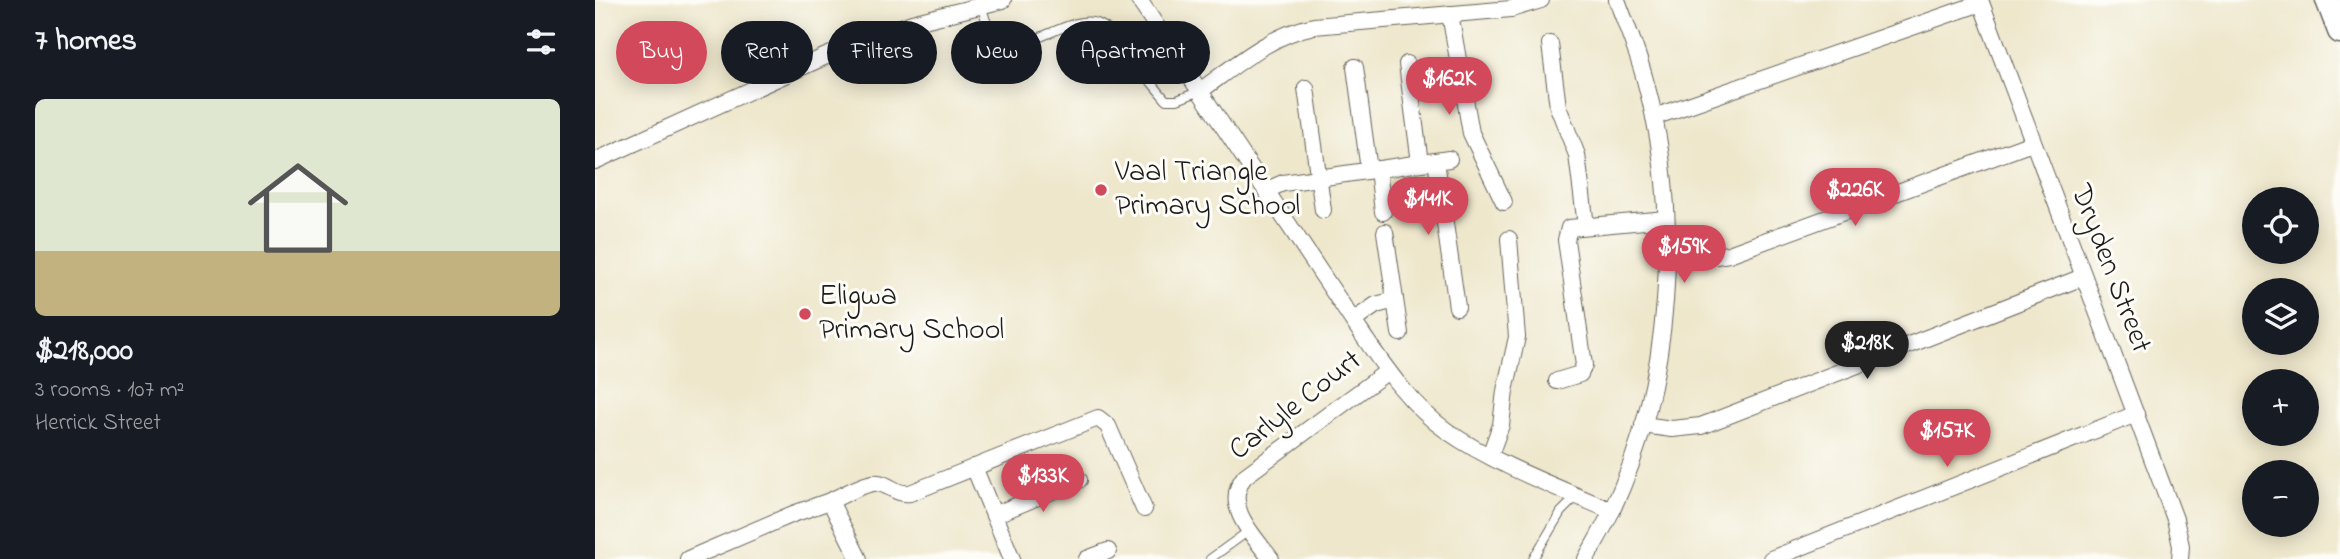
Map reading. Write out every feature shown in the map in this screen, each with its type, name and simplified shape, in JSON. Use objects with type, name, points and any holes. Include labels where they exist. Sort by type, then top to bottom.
[{"type":"main road","points":[[2328,0],[2340,31]]},
{"type":"street","points":[[595,160],[824,57],[912,23],[1003,0]]},
{"type":"street","points":[[1139,0],[1353,321],[1410,398],[1447,430],[1490,455],[1612,511]]},
{"type":"street","points":[[1200,91],[1263,46],[1295,30],[1314,26],[1511,9],[1541,0]]},
{"type":"street","points":[[1585,559],[1612,511],[1643,425],[1656,374],[1668,255],[1664,187],[1654,117],[1637,52],[1617,0]]},
{"type":"street","points":[[1654,117],[1980,2]]},
{"type":"street","name":"Dryden Street","points":[[1980,2],[2180,536],[2180,559]]},
{"type":"street","points":[[1450,14],[1471,133],[1504,202]]},
{"type":"street","points":[[1550,44],[1558,107],[1577,155],[1586,226]]},
{"type":"street","points":[[1407,64],[1435,161],[1457,307]]},
{"type":"street","points":[[1355,66],[1383,212]]},
{"type":"street","points":[[1307,88],[1323,210]]},
{"type":"street","points":[[1668,255],[1729,254],[2032,143]]},
{"type":"street","points":[[1267,190],[1283,183],[1435,161]]},
{"type":"street","points":[[1557,381],[1580,374],[1584,365],[1566,240],[1569,228],[1666,219]]},
{"type":"street","points":[[1385,232],[1400,333]]},
{"type":"street","points":[[1490,455],[1501,425],[1505,391],[1517,337],[1509,239]]},
{"type":"street","points":[[1643,425],[1672,429],[1701,426],[2083,277]]},
{"type":"street","points":[[1353,321],[1376,305],[1395,300]]},
{"type":"street","name":"Carlyle Court","points":[[1271,559],[1239,512],[1237,490],[1245,476],[1388,371]]},
{"type":"street","points":[[1771,559],[2136,414]]},
{"type":"street","points":[[699,557],[793,514],[873,483],[882,484],[900,494],[911,493],[1098,418],[1108,426],[1144,509]]},
{"type":"street","points":[[974,467],[1012,559]]},
{"type":"street","points":[[994,515],[1079,480]]},
{"type":"street","points":[[830,501],[859,559]]},
{"type":"street","points":[[1087,559],[1108,551]]},
{"type":"lane","points":[[981,5],[991,31],[1002,42],[1015,46],[1075,24],[1096,22],[1106,28],[1166,100],[1177,100],[1200,91]]},
{"type":"lane","points":[[1533,559],[1561,512],[1577,496]]},
{"type":"lane","points":[[1210,559],[1250,530]]},
{"type":"place","name":"Vaal Triangle Primary School","points":[[1101,190]]},
{"type":"place","name":"Eligwa Primary School","points":[[805,314]]}]
